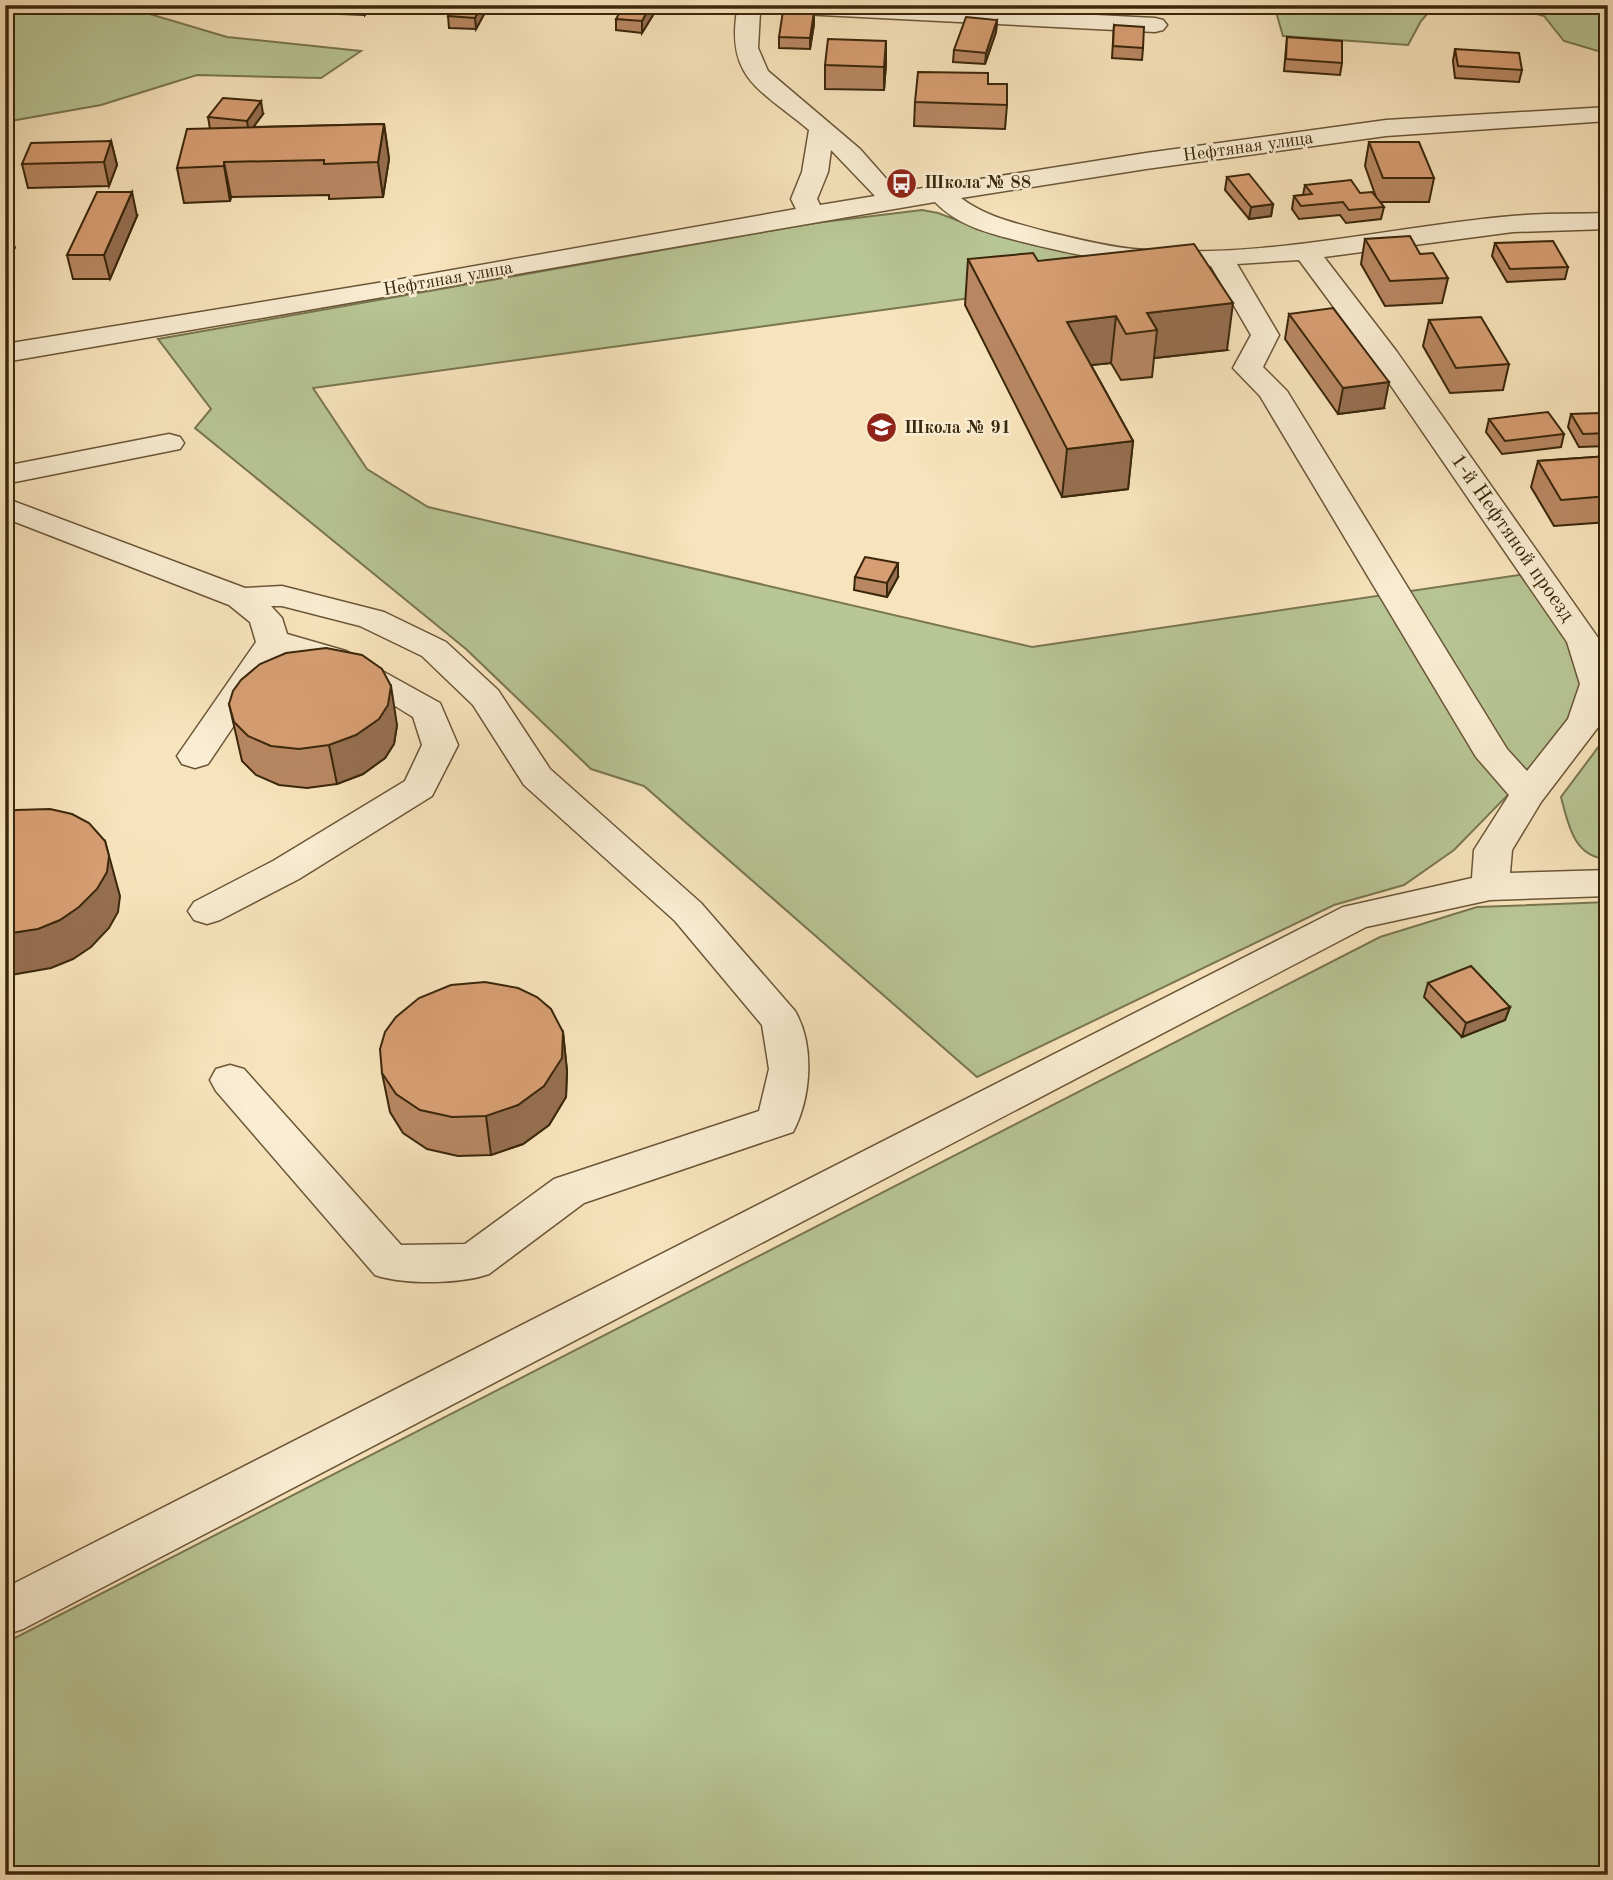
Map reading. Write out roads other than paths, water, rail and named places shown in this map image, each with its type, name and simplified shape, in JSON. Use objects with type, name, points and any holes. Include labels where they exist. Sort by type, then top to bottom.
[{"type":"street","points":[[750,5],[745,29],[748,56],[777,96],[822,128],[881,186],[891,201]]},
{"type":"street","points":[[758,5],[1155,25]]},
{"type":"street","name":"Нефтяная улица","points":[[5,353],[410,286],[811,214],[1146,161],[1386,128],[1608,114]]},
{"type":"street","points":[[811,214],[804,200],[815,172],[822,128]]},
{"type":"street","points":[[943,195],[953,207],[998,228],[1090,250],[1142,258],[1220,258],[1306,251],[1513,224],[1608,221]]},
{"type":"street","name":"1-й Нефтяной проезд","points":[[1306,251],[1387,358],[1584,642],[1597,684],[1585,722],[1528,794],[1493,850],[1490,887]]},
{"type":"street","points":[[1220,258],[1265,335],[1248,368],[1272,391],[1494,757],[1528,794]]},
{"type":"street","points":[[5,475],[169,443]]},
{"type":"street","points":[[5,508],[241,598],[265,618],[273,642]]},
{"type":"street","points":[[230,1080],[390,1263],[474,1262],[569,1191],[778,1121],[789,1069],[781,1021],[688,912],[537,777],[486,698],[434,649],[372,619],[282,596],[241,598]]},
{"type":"street","points":[[195,755],[273,642]]},
{"type":"street","points":[[207,911],[286,870],[419,788],[440,745],[428,711],[368,675],[295,645],[273,642]]},
{"type":"street","points":[[5,1613],[1356,916],[1490,887],[1608,883]]},
{"type":"place","name":"Школа № 88","points":[[901,183]]},
{"type":"place","name":"Школа № 91","points":[[881,428]]}]
